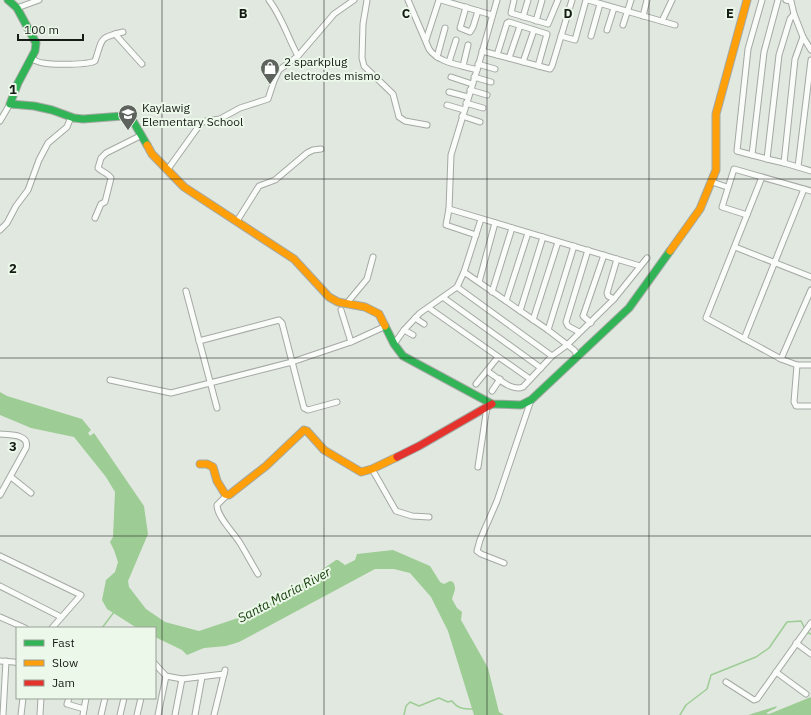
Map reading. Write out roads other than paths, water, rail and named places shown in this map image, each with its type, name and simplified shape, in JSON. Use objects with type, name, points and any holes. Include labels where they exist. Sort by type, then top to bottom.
[{"type":"street","points":[[0,121],[10,104],[18,83],[35,51],[36,43],[17,8],[8,0]]},
{"type":"street","points":[[17,8],[38,0]]},
{"type":"street","points":[[269,0],[278,11],[289,40],[298,56]]},
{"type":"street","points":[[168,169],[201,123],[220,119],[240,108],[268,99],[279,70],[298,56],[334,14],[354,0]]},
{"type":"street","points":[[367,0],[363,24],[362,58],[364,66],[393,94],[399,116],[405,121],[427,125]]},
{"type":"street","points":[[408,0],[433,55],[449,62],[476,70]]},
{"type":"street","points":[[426,40],[440,0],[492,15]]},
{"type":"street","points":[[476,235],[446,225],[451,156],[482,51],[495,0]]},
{"type":"street","points":[[514,0],[511,13],[548,24],[558,0]]},
{"type":"street","points":[[523,17],[528,0]]},
{"type":"street","points":[[536,21],[542,0]]},
{"type":"street","points":[[482,51],[548,69],[551,68],[572,0]]},
{"type":"street","points":[[561,36],[575,40],[587,0],[675,25]]},
{"type":"street","points":[[623,25],[631,0]]},
{"type":"street","points":[[643,16],[647,0]]},
{"type":"street","points":[[662,21],[672,0]]},
{"type":"street","points":[[258,574],[239,542],[220,515],[217,505],[227,495],[230,495],[266,466],[304,430],[307,431],[324,450],[359,472],[372,469],[419,446],[489,406],[521,405],[531,400],[629,308],[700,208],[712,182],[716,170],[716,114],[747,0]]},
{"type":"street","points":[[762,0],[748,49],[737,151],[811,171]]},
{"type":"street","points":[[752,155],[764,52],[778,0]]},
{"type":"street","points":[[786,0],[791,1],[794,14],[803,37],[811,50]]},
{"type":"street","points":[[591,36],[600,4]]},
{"type":"street","points":[[466,7],[460,28],[470,32],[473,28],[478,11]]},
{"type":"street","points":[[606,30],[614,8]]},
{"type":"street","points":[[768,159],[779,55],[790,19],[794,14]]},
{"type":"street","points":[[497,55],[507,22],[547,34],[538,66]]},
{"type":"street","points":[[509,58],[520,26]]},
{"type":"street","points":[[437,57],[445,28]]},
{"type":"street","points":[[523,62],[534,30]]},
{"type":"street","points":[[31,59],[43,63],[86,64],[93,62],[95,61],[102,39],[123,32]]},
{"type":"street","points":[[115,34],[142,64]]},
{"type":"street","points":[[784,163],[795,59],[803,37]]},
{"type":"street","points":[[449,62],[456,40]]},
{"type":"street","points":[[463,66],[468,45]]},
{"type":"street","points":[[798,167],[811,60]]},
{"type":"street","points":[[478,64],[495,69]]},
{"type":"street","points":[[451,77],[472,84]]},
{"type":"street","points":[[474,77],[491,82]]},
{"type":"street","points":[[470,90],[487,95]]},
{"type":"street","points":[[450,92],[468,96]]},
{"type":"street","points":[[466,103],[483,108]]},
{"type":"street","points":[[10,104],[34,106],[83,119],[123,116],[133,121],[152,154],[184,187],[237,220],[294,259],[329,297],[338,302],[365,307],[379,314],[394,344],[403,356],[489,406]]},
{"type":"street","points":[[447,105],[464,110]]},
{"type":"street","points":[[462,116],[480,122]]},
{"type":"street","points":[[0,230],[7,223],[16,206],[28,190],[39,160],[48,143],[67,127],[71,117]]},
{"type":"street","points":[[95,218],[101,204],[105,202],[111,178],[98,168],[101,158],[106,153],[142,135]]},
{"type":"street","points":[[237,220],[259,186],[275,180],[307,153],[313,150],[321,149]]},
{"type":"street","points":[[747,215],[722,207],[727,187],[734,169],[811,192]]},
{"type":"street","points":[[762,177],[706,318],[781,359],[797,365],[811,365]]},
{"type":"street","points":[[712,182],[727,187]]},
{"type":"street","points":[[744,339],[804,189]]},
{"type":"street","points":[[448,209],[640,266]]},
{"type":"street","points":[[394,344],[415,318],[457,287],[464,272],[481,219]]},
{"type":"street","points":[[479,282],[496,223]]},
{"type":"street","points":[[492,292],[512,228]]},
{"type":"street","points":[[506,301],[528,233]]},
{"type":"street","points":[[520,311],[543,237]]},
{"type":"street","points":[[533,320],[558,242]]},
{"type":"street","points":[[548,330],[574,246]]},
{"type":"street","points":[[735,247],[811,277]]},
{"type":"street","points":[[579,332],[568,326],[566,321],[588,250]]},
{"type":"street","points":[[591,322],[583,316],[604,255]]},
{"type":"street","points":[[347,303],[367,279],[373,257]]},
{"type":"street","points":[[487,371],[513,388],[517,389],[523,386],[552,356],[567,345],[614,299],[647,258]]},
{"type":"street","points":[[614,299],[608,296],[607,293],[617,259]]},
{"type":"street","points":[[464,272],[548,330],[574,350],[578,356]]},
{"type":"street","points":[[457,287],[552,356]]},
{"type":"street","points":[[781,359],[811,290]]},
{"type":"street","points":[[186,291],[217,408]]},
{"type":"street","points":[[444,298],[541,368]]},
{"type":"street","points":[[429,308],[530,379]]},
{"type":"street","points":[[341,310],[351,342]]},
{"type":"street","points":[[415,318],[424,324]]},
{"type":"street","points":[[199,341],[279,320],[282,323],[306,410],[337,402]]},
{"type":"street","points":[[110,380],[171,393],[292,362],[351,342],[386,326]]},
{"type":"street","points":[[404,330],[413,335]]},
{"type":"street","points":[[476,384],[498,357]]},
{"type":"street","points":[[797,365],[794,402],[796,406],[811,406]]},
{"type":"street","points":[[492,391],[500,379]]},
{"type":"street","points":[[504,563],[477,551],[480,540],[497,500],[531,400]]},
{"type":"street","points":[[478,467],[489,406]]},
{"type":"street","points":[[0,434],[22,437],[27,443],[26,448],[11,477],[0,495]]},
{"type":"street","points":[[200,464],[207,464],[213,467],[217,481],[227,495]]},
{"type":"street","points":[[372,469],[396,511],[400,514],[429,517]]},
{"type":"street","points":[[11,477],[31,492]]},
{"type":"street","points":[[0,556],[81,595],[53,627]]},
{"type":"street","points":[[0,586],[61,616]]},
{"type":"street","points":[[0,617],[23,627]]},
{"type":"street","points":[[726,682],[754,700],[756,699],[811,623]]},
{"type":"street","points":[[796,642],[811,654]]},
{"type":"street","points":[[0,661],[16,663]]},
{"type":"street","points":[[3,715],[6,661]]},
{"type":"street","points":[[156,665],[166,676],[182,679],[202,677],[224,672],[214,715]]},
{"type":"street","points":[[776,672],[806,694]]},
{"type":"street","points":[[158,715],[166,676]]},
{"type":"street","points":[[195,715],[202,677]]},
{"type":"street","points":[[175,715],[182,679]]},
{"type":"street","points":[[21,715],[23,699]]},
{"type":"street","points":[[40,715],[41,699]]},
{"type":"street","points":[[69,699],[67,704],[84,709]]},
{"type":"street","points":[[82,715],[86,699]]},
{"type":"street","points":[[101,715],[105,699]]},
{"type":"street","points":[[120,715],[124,699]]},
{"type":"street","points":[[137,715],[141,699]]},
{"type":"waterway","points":[[103,627],[114,612]]},
{"type":"waterway","points":[[680,715],[686,705],[707,689],[711,675],[756,657],[769,648],[787,622],[801,621],[805,629]]},
{"type":"waterway","points":[[807,632],[811,634]]},
{"type":"waterway","points":[[404,715],[406,706],[410,702],[419,706],[439,698],[448,702],[452,701],[461,708],[473,709]]},
{"type":"place","name":"2 sparkplug electrodes mismo","points":[[270,85]]},
{"type":"place","name":"Kaylawig Elementary School","points":[[128,131]]},
{"type":"water label","name":"Santa Maria River","points":[[284,595]]}]
